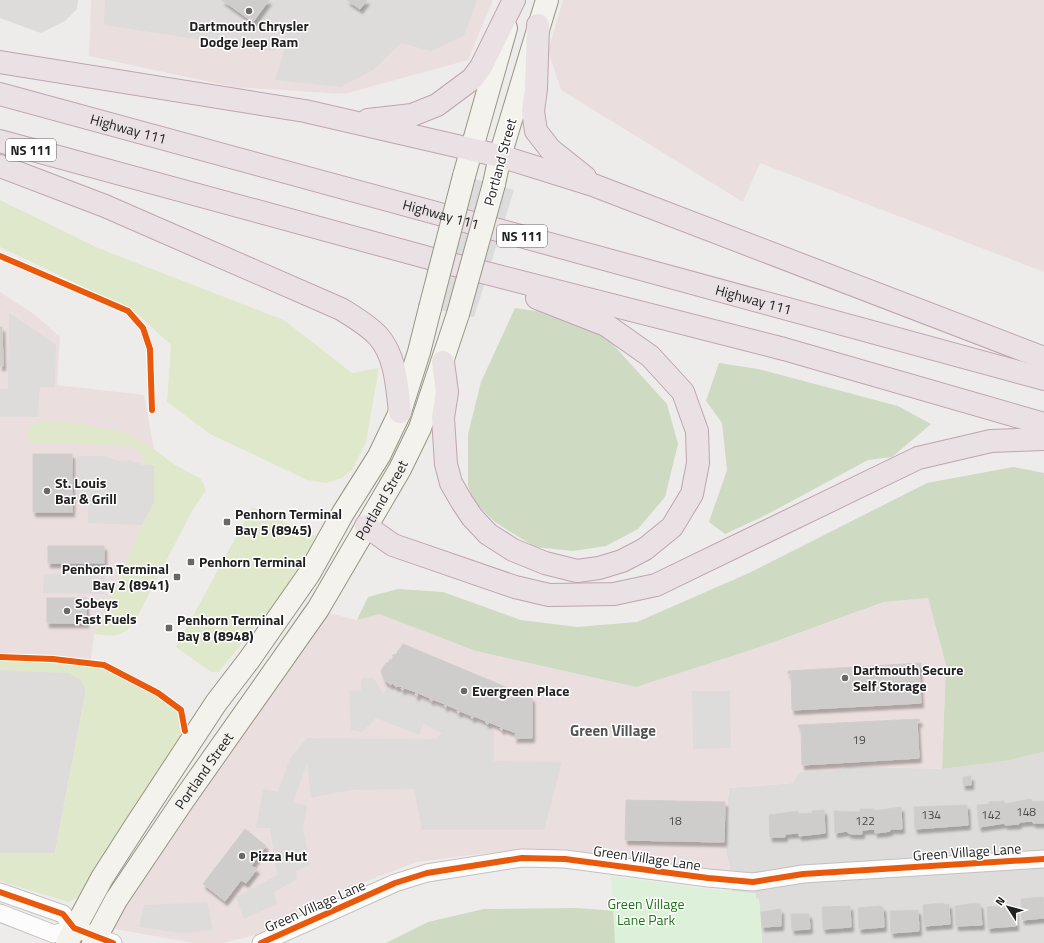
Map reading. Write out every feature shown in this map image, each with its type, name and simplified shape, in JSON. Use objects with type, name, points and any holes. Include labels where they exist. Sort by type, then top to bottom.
[{"type":"highway","points":[[352,122],[412,114],[437,105],[466,83],[481,68],[514,0]]},
{"type":"highway","points":[[538,26],[536,89],[533,111],[536,131],[550,149],[593,184]]},
{"type":"highway","points":[[0,62],[305,111],[500,156],[593,184],[1044,358]]},
{"type":"highway","name":"Highway 111","points":[[0,94],[1044,379]]},
{"type":"highway","name":"NS 111","points":[[0,141],[451,264],[784,349],[1044,424]]},
{"type":"highway","points":[[0,166],[105,206],[341,309],[358,320],[379,337],[386,349],[395,372],[400,412]]},
{"type":"highway","points":[[443,362],[447,392],[443,418],[446,464],[451,483],[462,502],[472,517],[488,534],[520,553],[545,563],[577,571],[599,568],[622,561],[645,549],[672,527],[692,494],[698,463],[697,431],[683,392],[650,356],[606,325],[451,264]]},
{"type":"highway","points":[[366,526],[393,545],[515,587],[549,595],[614,594],[656,585],[918,458],[992,441],[1044,439]]},
{"type":"main road","name":"Portland Street","points":[[88,938],[126,841],[216,703],[250,660],[309,574],[343,513],[379,456],[400,412],[419,352],[464,176],[514,0]]},
{"type":"main road","name":"Portland Street","points":[[88,938],[116,900],[182,802],[318,608],[400,469],[420,428],[443,362],[494,184],[500,156],[547,0]]},
{"type":"main road","points":[[343,513],[366,526]]},
{"type":"street","name":"Green Village Lane","points":[[261,943],[395,883],[427,873],[522,858],[565,859],[708,878],[753,882],[803,874],[1044,858]]},
{"type":"street","points":[[0,892],[63,914],[88,938]]},
{"type":"street","points":[[0,913],[54,934],[88,938]]},
{"type":"shaded area","points":[[0,0],[78,0],[77,9],[65,21],[41,33],[0,18]]},
{"type":"shaded area","points":[[91,0],[493,0],[468,60],[344,94],[234,87],[89,56]]},
{"type":"shaded area","points":[[105,0],[477,0],[464,36],[431,51],[401,43],[373,70],[341,87],[275,80],[287,41],[278,34],[274,51],[104,25]]},
{"type":"shaded area","points":[[563,0],[1044,0],[1044,272],[760,163],[743,202],[561,90],[548,51]]},
{"type":"shaded area","points":[[0,292],[34,314],[60,337],[57,385],[144,395],[154,449],[154,503],[94,634],[90,666],[0,853]]},
{"type":"shaded area","points":[[9,313],[56,345],[55,387],[40,387],[38,417],[0,417],[0,389],[8,389]]},
{"type":"shaded area","points":[[77,456],[104,456],[118,461],[129,460],[143,465],[154,465],[154,503],[142,525],[88,523],[88,502],[77,502]]},
{"type":"shaded area","points":[[44,574],[105,574],[104,594],[43,593]]},
{"type":"shaded area","name":"Evergreen Place","points":[[928,598],[946,665],[942,769],[846,766],[840,770],[799,772],[792,783],[729,788],[724,842],[731,873],[558,849],[480,854],[417,862],[346,889],[259,934],[223,943],[193,943],[93,925],[122,873],[304,607],[357,620],[379,614],[476,651],[636,687],[757,648],[885,602]]},
{"type":"shaded area","points":[[0,670],[69,673],[80,679],[86,690],[55,853],[0,853]]},
{"type":"shaded area","points":[[361,678],[374,678],[383,694],[388,686],[494,727],[494,761],[562,762],[544,830],[422,830],[414,789],[350,790],[311,798],[307,763],[293,803],[307,805],[303,829],[310,865],[296,871],[297,879],[274,892],[277,904],[244,919],[236,897],[277,875],[270,828],[256,828],[263,789],[278,792],[290,758],[307,738],[435,739],[442,733],[424,724],[419,735],[376,718],[362,732],[351,730],[349,691],[361,690]]},
{"type":"shaded area","points":[[692,691],[730,691],[731,748],[693,749]]},
{"type":"shaded area","points":[[1044,752],[1044,943],[762,943],[759,899],[732,897],[731,873],[724,842],[729,788],[792,783],[799,772],[840,770],[846,766],[942,769],[1005,761]]},
{"type":"shaded area","points":[[207,902],[213,930],[182,933],[139,927],[144,905]]},
{"type":"green space","points":[[0,200],[98,248],[284,320],[352,373],[379,368],[366,442],[352,470],[342,478],[326,483],[307,480],[210,434],[167,402],[171,345],[134,311],[0,247]]},
{"type":"green space","points":[[515,308],[590,319],[667,404],[678,444],[665,497],[638,529],[606,546],[573,551],[535,547],[495,522],[474,502],[468,486],[468,434],[481,382]]},
{"type":"green space","points":[[719,363],[758,369],[898,406],[931,424],[892,457],[868,460],[766,515],[725,534],[709,522],[727,470],[722,423],[706,401]]},
{"type":"green space","points":[[39,421],[66,421],[125,432],[154,449],[172,463],[201,479],[206,490],[192,511],[134,623],[125,632],[120,634],[112,636],[94,634],[142,525],[154,504],[154,465],[143,464],[143,456],[131,445],[32,443],[27,439],[29,426]]},
{"type":"green space","points":[[1013,467],[1044,473],[1044,752],[1005,761],[942,769],[946,665],[928,598],[884,602],[757,648],[636,687],[476,651],[379,614],[357,620],[368,597],[398,589],[443,592],[521,620],[577,627],[637,622],[749,573],[927,483]]},
{"type":"green space","points":[[252,507],[315,536],[305,561],[280,602],[254,628],[219,672],[211,672],[176,647]]},
{"type":"green space","points":[[0,661],[95,662],[161,695],[180,707],[184,721],[181,737],[95,868],[79,897],[68,902],[0,881],[0,853],[55,853],[86,690],[80,679],[69,673],[0,670]]},
{"type":"green space","name":"Green Village Lane Park","points":[[611,876],[706,889],[756,893],[756,898],[759,899],[762,943],[615,943]]},
{"type":"green space","points":[[577,908],[630,912],[647,943],[386,943],[428,922],[484,909]]},
{"type":"pier","points":[[457,174],[514,190],[474,317],[430,308]]},
{"type":"building","name":"Dartmouth Chrysler Dodge Jeep Ram","points":[[222,0],[269,0],[253,22]]},
{"type":"building","points":[[347,0],[367,0],[360,9]]},
{"type":"building","points":[[0,327],[2,327],[3,366],[0,366]]},
{"type":"building","points":[[33,454],[72,454],[72,512],[33,512]]},
{"type":"building","points":[[48,546],[104,546],[104,563],[48,563]]},
{"type":"building","name":"Sobeys Fast Fuels","points":[[47,598],[86,598],[86,623],[47,623]]},
{"type":"building","name":"Evergreen Place","points":[[403,644],[532,698],[532,738],[514,738],[516,733],[503,728],[502,730],[500,729],[501,727],[489,722],[488,724],[486,721],[474,716],[471,718],[472,716],[460,711],[459,713],[457,712],[458,710],[447,705],[446,707],[444,706],[445,704],[432,699],[432,701],[430,698],[418,693],[417,696],[415,695],[416,692],[404,688],[403,690],[401,689],[402,687],[396,687],[392,683],[391,685],[386,681],[385,682],[381,671],[386,663],[394,657],[392,656],[398,652],[397,651]]},
{"type":"building","points":[[921,663],[921,667],[919,667],[921,703],[792,710],[791,674],[788,674],[788,671]]},
{"type":"building","points":[[919,719],[920,722],[917,722],[919,758],[802,765],[801,728],[799,728],[798,725]]},
{"type":"building","points":[[971,776],[971,785],[963,785],[963,777]]},
{"type":"building","points":[[1031,799],[1032,802],[1044,801],[1044,823],[1033,823],[1033,821],[1019,822],[1019,824],[1005,825],[1005,823],[979,827],[977,805],[989,804],[989,802],[1004,801],[1004,804]]},
{"type":"building","points":[[626,800],[725,802],[724,842],[625,840]]},
{"type":"building","points":[[967,805],[968,825],[915,829],[914,807]]},
{"type":"building","points":[[901,807],[902,829],[890,829],[890,831],[875,833],[875,829],[862,830],[862,834],[852,834],[848,833],[847,831],[835,833],[834,811],[860,812],[860,809],[874,809],[874,811]]},
{"type":"building","points":[[824,810],[825,833],[799,836],[799,833],[785,834],[785,837],[770,837],[769,815],[798,811],[798,814],[812,813],[812,811]]},
{"type":"building","name":"Pizza Hut","points":[[245,829],[266,846],[251,866],[257,869],[246,883],[241,880],[225,901],[203,884]]},
{"type":"building","points":[[1044,898],[1044,918],[1022,920],[1021,899]]},
{"type":"building","points":[[944,903],[944,905],[949,904],[950,924],[924,926],[923,905]]},
{"type":"building","points":[[976,903],[980,904],[982,925],[956,926],[955,906]]},
{"type":"building","points":[[1015,905],[1016,926],[988,928],[987,907]]},
{"type":"building","points":[[850,906],[851,927],[823,929],[822,907]]},
{"type":"building","points":[[883,907],[884,927],[859,929],[858,908]]},
{"type":"building","points":[[781,909],[781,926],[762,927],[761,912]]},
{"type":"building","points":[[918,910],[919,931],[891,933],[890,911]]},
{"type":"building","points":[[791,914],[809,914],[810,929],[792,930]]},
{"type":"cycle path","points":[[0,256],[128,311],[143,328],[150,349],[152,410]]},
{"type":"cycle path","points":[[0,657],[53,659],[104,665],[158,693],[181,710],[185,731]]},
{"type":"cycle path","points":[[261,943],[395,883],[427,873],[522,858],[565,859],[708,878],[753,882],[803,874],[1044,859]]},
{"type":"cycle path","points":[[0,892],[63,914],[74,928],[113,943]]},
{"type":"place","name":"Dartmouth Chrysler Dodge Jeep Ram","points":[[249,11]]},
{"type":"place","name":"St. Louis Bar & Grill","points":[[47,491]]},
{"type":"place","name":"Penhorn Terminal Bay 5 (8945)","points":[[227,522]]},
{"type":"place","name":"Penhorn Terminal","points":[[191,562]]},
{"type":"place","name":"Penhorn Terminal Bay 2 (8941)","points":[[177,577]]},
{"type":"place","name":"Sobeys Fast Fuels","points":[[67,611]]},
{"type":"place","name":"Penhorn Terminal Bay 8 (8948)","points":[[169,628]]},
{"type":"place","name":"Dartmouth Secure Self Storage","points":[[845,678]]},
{"type":"place","name":"Evergreen Place","points":[[464,691]]},
{"type":"place","name":"Pizza Hut","points":[[242,856]]},
{"type":"district","name":"Green Village","points":[[613,731]]}]
